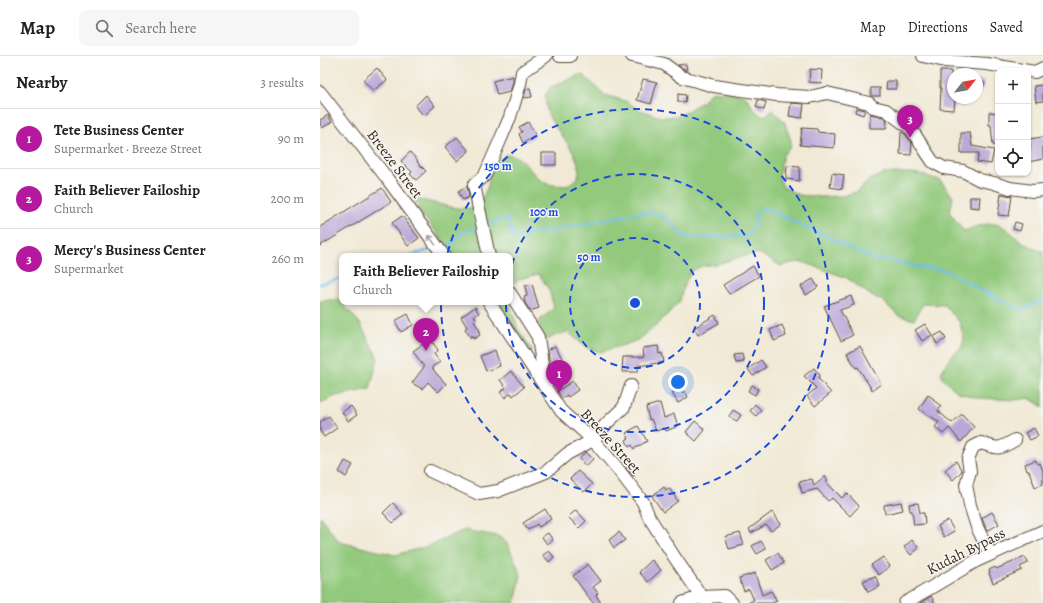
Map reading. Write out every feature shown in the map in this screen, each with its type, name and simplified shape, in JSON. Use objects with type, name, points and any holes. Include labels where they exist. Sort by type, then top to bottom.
[{"type":"street","points":[[488,253],[474,185],[485,175],[504,130],[520,84],[522,72],[546,56]]},
{"type":"street","points":[[560,56],[570,56]]},
{"type":"street","points":[[632,56],[664,64],[682,76],[714,86],[776,95],[810,97],[827,93],[869,103],[873,107],[886,110],[911,129],[933,162],[944,168],[963,171],[980,180],[1010,188],[1033,191],[1043,190]]},
{"type":"street","points":[[923,56],[945,61],[991,60],[1035,72],[1043,68]]},
{"type":"street","name":"Breeze Street","points":[[320,92],[386,177],[442,253]]},
{"type":"street","points":[[513,298],[538,337],[543,371],[552,398]]},
{"type":"street","name":"Breeze Street","points":[[490,305],[562,411],[592,440],[617,468],[643,502],[650,517],[675,558],[704,600]]},
{"type":"street","points":[[430,472],[479,494],[498,491],[546,472],[567,454],[592,440],[624,407],[631,386]]},
{"type":"street","points":[[990,554],[977,527],[970,505],[966,486],[970,472],[968,459],[973,447],[981,443],[1001,448],[1015,440]]},
{"type":"street","name":"Kudah Bypass","points":[[905,603],[990,554],[1043,531]]},
{"type":"street","points":[[682,603],[725,596],[732,603]]},
{"type":"green space","points":[[582,74],[605,95],[625,101],[640,110],[661,117],[679,116],[702,102],[714,91],[743,95],[749,100],[752,107],[761,116],[766,115],[772,110],[784,121],[791,141],[790,148],[783,155],[779,176],[783,187],[799,195],[821,197],[843,196],[856,192],[870,180],[884,173],[912,173],[940,180],[953,197],[950,213],[964,231],[986,224],[998,225],[1005,228],[1028,245],[1037,250],[1043,251],[1043,407],[1029,398],[1015,400],[978,398],[959,393],[944,380],[941,373],[951,356],[961,348],[964,340],[960,323],[945,305],[923,304],[914,320],[897,315],[882,300],[873,297],[847,278],[803,262],[781,266],[759,253],[743,256],[718,264],[702,266],[691,271],[679,302],[657,325],[640,339],[600,352],[587,348],[568,332],[556,335],[547,340],[540,331],[540,320],[554,308],[549,290],[539,274],[520,279],[513,283],[513,253],[449,253],[436,232],[420,212],[415,199],[455,208],[471,208],[479,206],[488,186],[490,175],[495,166],[505,155],[512,155],[518,158],[537,177],[548,184],[567,186],[574,181],[577,178],[579,171],[575,156],[549,117],[546,108],[545,95],[551,87]]},
{"type":"green space","points":[[338,299],[339,305],[343,305],[359,322],[378,358],[370,389],[336,396],[320,403],[320,301]]},
{"type":"green space","points":[[492,305],[510,305],[518,329],[532,350],[530,357]]},
{"type":"green space","points":[[320,516],[339,542],[395,555],[429,546],[464,530],[498,536],[507,543],[521,575],[515,603],[320,603]]},
{"type":"building","points":[[686,64],[687,71],[678,65]]},
{"type":"building","points":[[377,68],[387,80],[373,91],[363,80]]},
{"type":"building","points":[[810,69],[822,70],[821,83],[809,82]]},
{"type":"building","points":[[940,71],[947,71],[947,104],[954,104],[954,110],[940,109]]},
{"type":"building","points":[[513,76],[510,92],[497,95],[493,81]]},
{"type":"building","points":[[643,79],[657,82],[651,104],[637,100]]},
{"type":"building","points":[[887,81],[896,81],[896,89],[886,89]]},
{"type":"building","points":[[1043,85],[1043,101],[1036,102],[1034,86]]},
{"type":"building","points":[[530,88],[532,97],[524,98],[526,89]]},
{"type":"building","points":[[871,88],[880,88],[880,96],[871,96]]},
{"type":"building","points":[[678,94],[686,95],[685,103],[678,102]]},
{"type":"building","points":[[426,95],[435,106],[424,116],[415,106]]},
{"type":"building","points":[[758,100],[766,102],[764,110],[756,107]]},
{"type":"building","points":[[791,103],[804,104],[802,118],[789,116]]},
{"type":"building","points":[[856,108],[865,110],[863,115],[855,112]]},
{"type":"building","points":[[989,112],[995,113],[995,145],[993,145],[991,125],[989,125]]},
{"type":"building","points":[[870,114],[883,117],[887,120],[886,128],[870,128]]},
{"type":"building","points":[[328,115],[332,122],[322,128],[320,120]]},
{"type":"building","points":[[528,122],[536,136],[523,143],[519,134],[522,132],[519,127]]},
{"type":"building","points":[[802,128],[817,129],[818,132],[835,134],[834,148],[800,145]]},
{"type":"building","points":[[901,132],[905,134],[912,143],[911,155],[900,154]]},
{"type":"building","points":[[961,133],[970,133],[972,146],[994,150],[991,164],[977,162],[979,153],[961,153]]},
{"type":"building","points":[[457,137],[469,151],[457,161],[445,147]]},
{"type":"building","points":[[1043,137],[1043,159],[1031,161],[1031,139]]},
{"type":"building","points":[[410,152],[426,171],[416,180],[410,174],[412,172],[401,161]]},
{"type":"building","points":[[542,153],[556,153],[556,165],[542,165]]},
{"type":"building","points":[[787,166],[800,167],[799,181],[786,179]]},
{"type":"building","points":[[832,173],[844,175],[842,189],[830,187]]},
{"type":"building","points":[[467,186],[469,197],[463,200],[458,191]]},
{"type":"building","points":[[382,188],[391,202],[320,246],[320,227]]},
{"type":"building","points":[[1001,194],[1012,196],[1009,216],[998,215]]},
{"type":"building","points":[[970,197],[980,197],[979,208],[970,207]]},
{"type":"building","points":[[402,216],[419,238],[408,246],[392,223]]},
{"type":"building","points":[[1015,222],[1022,224],[1020,231],[1013,229]]},
{"type":"building","points":[[753,266],[759,276],[729,294],[723,285]]},
{"type":"building","points":[[813,279],[818,287],[806,295],[801,286]]},
{"type":"building","points":[[532,284],[539,308],[530,311],[525,303],[524,297],[527,296],[525,286]]},
{"type":"building","points":[[851,296],[854,305],[840,310],[853,335],[841,341],[824,306]]},
{"type":"building","points":[[475,307],[479,313],[474,316],[476,319],[474,321],[480,331],[478,332],[480,335],[474,339],[472,335],[471,338],[465,329],[467,327],[461,317]]},
{"type":"building","points":[[408,314],[413,325],[401,332],[395,321]]},
{"type":"building","points":[[715,315],[719,323],[698,335],[694,328]]},
{"type":"building","points":[[925,324],[932,335],[922,341],[915,330]]},
{"type":"building","points":[[782,325],[786,336],[774,341],[770,330]]},
{"type":"building","points":[[942,332],[946,339],[937,344],[933,337]]},
{"type":"building","points":[[430,339],[438,350],[434,354],[440,362],[432,367],[446,384],[438,392],[428,382],[422,389],[412,383],[424,367],[413,351]]},
{"type":"building","points":[[555,346],[562,358],[550,366],[548,350]]},
{"type":"building","points":[[658,346],[659,354],[662,353],[664,362],[638,366],[638,372],[622,372],[623,357],[644,357],[643,348]]},
{"type":"building","points":[[860,346],[881,384],[872,390],[858,367],[856,368],[847,353]]},
{"type":"building","points":[[495,350],[500,366],[486,371],[480,356]]},
{"type":"building","points":[[742,354],[744,362],[736,363],[734,355]]},
{"type":"building","points":[[761,360],[766,367],[753,376],[748,369]]},
{"type":"building","points":[[814,368],[820,375],[818,378],[831,393],[815,406],[807,396],[816,388],[804,376]]},
{"type":"building","points":[[511,371],[524,387],[513,396],[511,393],[505,398],[500,392],[506,388],[500,380]]},
{"type":"building","points":[[573,381],[578,390],[568,397],[567,395],[562,398],[557,391]]},
{"type":"building","points":[[752,385],[758,389],[755,395],[748,391]]},
{"type":"building","points":[[678,386],[683,393],[685,391],[688,397],[678,403],[672,393],[674,392],[672,389]]},
{"type":"building","points":[[928,395],[941,406],[938,411],[952,423],[962,414],[974,427],[961,442],[949,428],[943,434],[935,427],[939,422],[919,409]]},
{"type":"building","points":[[660,403],[664,418],[674,414],[678,426],[666,431],[665,428],[656,431],[651,419],[649,420],[646,407]]},
{"type":"building","points":[[755,404],[761,410],[756,416],[750,411]]},
{"type":"building","points":[[351,406],[357,415],[348,421],[342,412]]},
{"type":"building","points":[[733,410],[741,415],[737,421],[729,417]]},
{"type":"building","points":[[329,416],[337,428],[324,437],[320,431],[320,422]]},
{"type":"building","points":[[695,421],[705,430],[696,441],[686,432]]},
{"type":"building","points":[[638,426],[647,441],[634,449],[632,445],[629,447],[626,440],[629,438],[626,433]]},
{"type":"building","points":[[1034,428],[1038,436],[1030,440],[1025,433]]},
{"type":"building","points":[[586,452],[593,459],[586,466],[579,459]]},
{"type":"building","points":[[1036,460],[1037,464],[1040,463],[1043,471],[1043,484],[1035,487],[1025,464]]},
{"type":"building","points":[[345,461],[353,465],[346,477],[339,472]]},
{"type":"building","points":[[956,461],[962,471],[953,480],[945,470]]},
{"type":"building","points":[[629,466],[635,475],[633,476],[626,468]]},
{"type":"building","points":[[578,471],[592,484],[584,492],[570,479]]},
{"type":"building","points":[[825,476],[827,483],[842,498],[847,493],[859,506],[850,516],[832,498],[828,501],[817,489],[802,493],[799,482],[812,479],[814,485]]},
{"type":"building","points":[[664,487],[666,490],[669,488],[678,501],[663,512],[652,496]]},
{"type":"building","points":[[901,502],[903,510],[885,514],[884,505]]},
{"type":"building","points":[[393,503],[403,514],[393,523],[383,513]]},
{"type":"building","points":[[918,503],[920,513],[924,513],[925,524],[914,525],[912,511],[910,511],[909,504]]},
{"type":"building","points":[[545,509],[551,519],[539,527],[537,524],[528,530],[523,523]]},
{"type":"building","points":[[576,510],[586,521],[579,528],[568,517]]},
{"type":"building","points":[[772,512],[781,524],[771,531],[766,525],[751,533],[749,529]]},
{"type":"building","points":[[992,512],[999,524],[987,531],[982,518]]},
{"type":"building","points":[[948,520],[954,531],[944,537],[938,526]]},
{"type":"building","points":[[619,532],[625,540],[614,548],[609,540]]},
{"type":"building","points":[[548,533],[553,540],[547,544],[542,537]]},
{"type":"building","points":[[740,533],[744,545],[729,549],[725,537]]},
{"type":"building","points":[[912,540],[919,548],[911,555],[904,547]]},
{"type":"building","points":[[761,541],[766,549],[757,554],[752,546]]},
{"type":"building","points":[[549,551],[554,557],[549,562],[543,555]]},
{"type":"building","points":[[778,553],[784,563],[772,570],[766,560]]},
{"type":"building","points":[[883,557],[890,566],[879,575],[871,565]]},
{"type":"building","points":[[1025,557],[1028,563],[1020,567],[1022,570],[993,583],[989,570],[995,567],[996,569]]},
{"type":"building","points":[[652,560],[661,570],[648,582],[639,572]]},
{"type":"building","points":[[588,564],[601,581],[593,587],[598,593],[596,595],[601,603],[593,603],[573,576]]},
{"type":"building","points":[[755,573],[762,595],[771,591],[777,601],[772,603],[748,603],[754,600],[749,589],[744,591],[739,578]]},
{"type":"building","points":[[875,576],[880,586],[868,592],[863,581]]},
{"type":"building","points":[[931,596],[935,603],[920,603]]},
{"type":"waterway","points":[[485,225],[502,219],[508,219],[514,237],[649,212],[665,217],[684,237],[700,238],[748,236],[755,226],[755,214],[764,208],[873,259],[883,259],[919,267],[943,270],[957,276],[1013,307],[1021,309],[1043,302]]},
{"type":"waterway","points":[[442,247],[450,245],[462,233],[479,226]]},
{"type":"waterway","points":[[419,253],[433,249]]},
{"type":"waterway","points":[[320,284],[339,279]]},
{"type":"place","name":"Mercy's Business Center","points":[[910,138]]},
{"type":"place","name":"Faith Believer Failoship","points":[[426,351]]},
{"type":"place","name":"Tete Business Center","points":[[559,393]]}]
